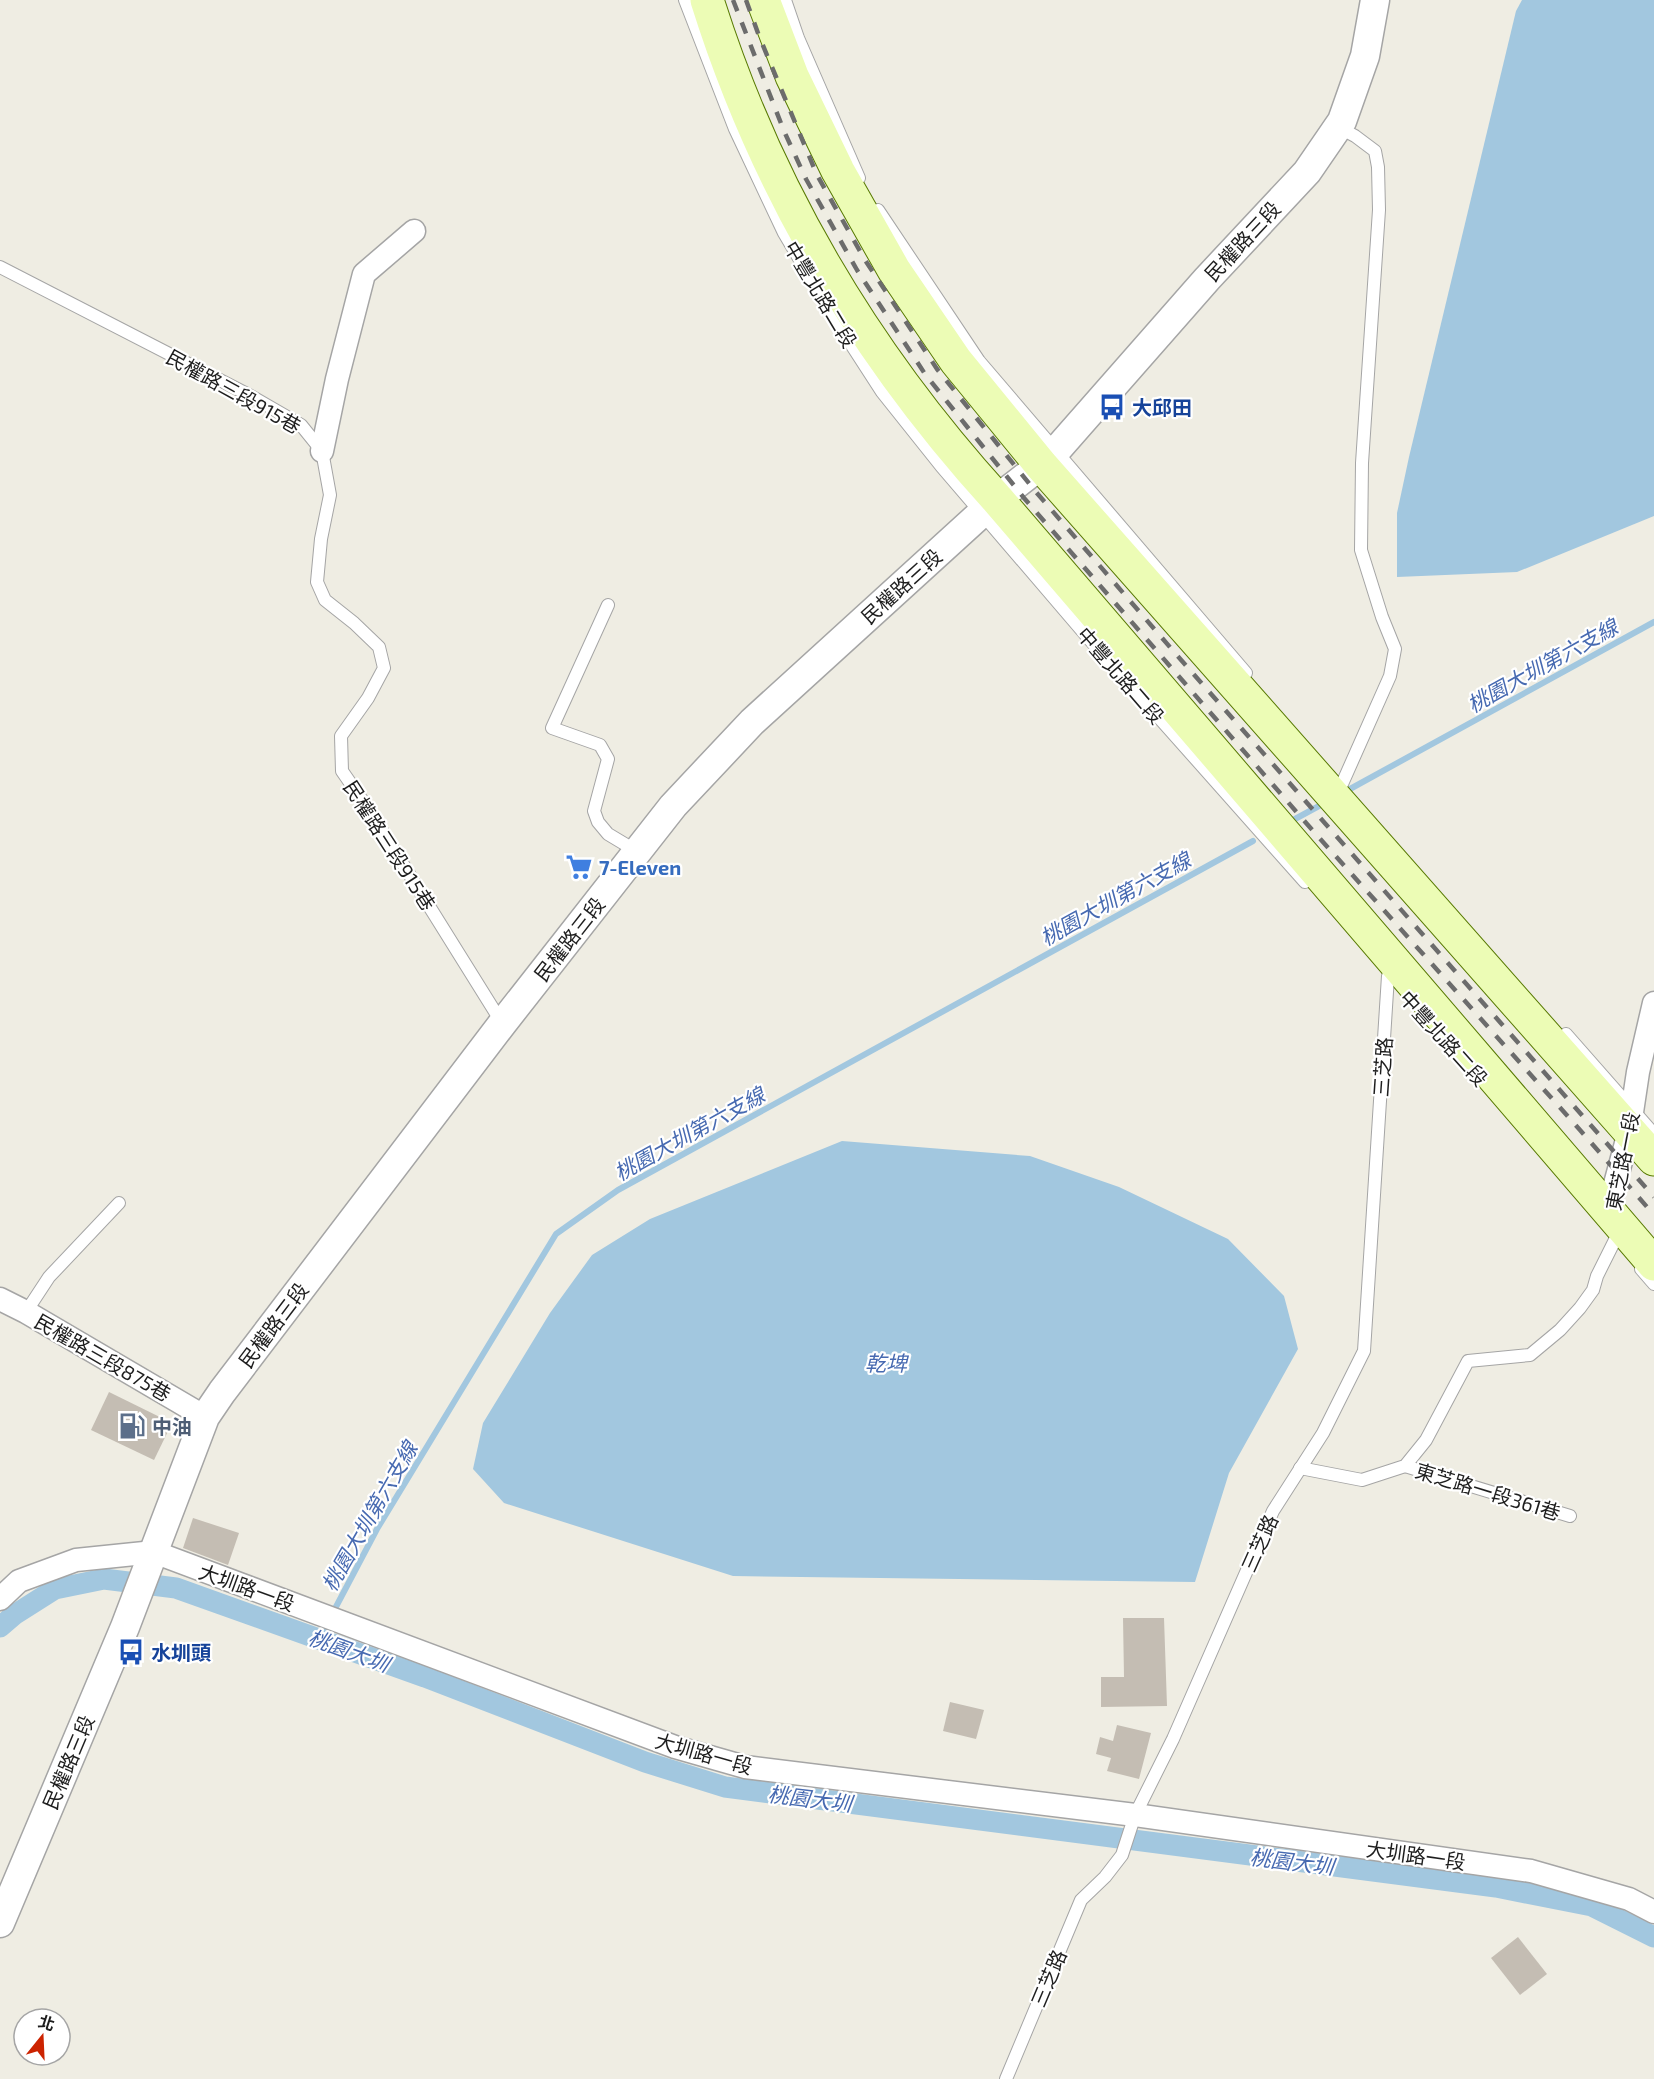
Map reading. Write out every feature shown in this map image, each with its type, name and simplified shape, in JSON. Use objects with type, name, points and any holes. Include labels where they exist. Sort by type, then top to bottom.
[{"type":"main road","name":"中豐北路二段","points":[[707,0],[748,110],[799,221],[835,285],[886,364],[955,452],[990,506],[1612,1224],[1654,1264]]},
{"type":"main road","points":[[763,0],[797,87],[838,171],[894,270],[956,361],[1048,459],[1639,1125],[1654,1159]]},
{"type":"street","name":"民權路三段","points":[[0,1923],[126,1624],[206,1416],[222,1392],[502,1024],[673,806],[752,722],[990,506],[1048,459],[1207,279],[1306,172],[1338,127],[1352,95],[1365,56],[1375,0]]},
{"type":"street","points":[[322,451],[337,379],[364,274],[414,231]]},
{"type":"street","name":"東芝路一段","points":[[1612,1224],[1639,1125],[1638,1072],[1654,1003]]},
{"type":"street","name":"民權路三段875巷","points":[[0,1299],[206,1416]]},
{"type":"street","name":"大圳路一段","points":[[0,1599],[19,1581],[76,1560],[154,1553],[675,1747],[745,1767],[1133,1821],[1531,1871],[1629,1899],[1654,1912]]},
{"type":"lane","name":"中豐北路二段","points":[[685,0],[735,129],[784,233],[882,392],[941,466],[990,506],[1089,640],[1309,887]]},
{"type":"lane","points":[[785,0],[798,38],[861,183],[979,361],[1048,459],[1251,678]]},
{"type":"lane","points":[[1338,127],[1375,151],[1378,167],[1378,210],[1362,463],[1361,550],[1382,617],[1395,649],[1390,676],[1342,784]]},
{"type":"lane","name":"民權路三段915巷","points":[[0,267],[280,413],[301,425],[322,451],[330,495],[321,539],[317,582],[325,600],[354,622],[379,647],[384,668],[368,698],[341,736],[342,771],[371,813],[502,1024]]},
{"type":"lane","points":[[608,605],[552,728],[600,745],[608,759],[594,811],[598,822],[608,834],[638,852]]},
{"type":"lane","name":"中豐北路二段","points":[[1384,971],[1403,993]]},
{"type":"lane","name":"三芝路","points":[[1006,2079],[1081,1900],[1105,1877],[1123,1852],[1133,1821],[1173,1739],[1273,1511],[1323,1433],[1364,1351],[1384,971]]},
{"type":"lane","points":[[1554,1022],[1639,1125]]},
{"type":"lane","name":"中豐北路二段","points":[[1434,1027],[1612,1224],[1654,1284]]},
{"type":"lane","points":[[26,1312],[49,1277],[119,1203]]},
{"type":"lane","name":"東芝路一段","points":[[1406,1466],[1426,1440],[1468,1361],[1530,1355],[1560,1330],[1580,1308],[1593,1290],[1612,1224]]},
{"type":"lane","points":[[1300,1468],[1362,1480],[1406,1466]]},
{"type":"lane","name":"東芝路一段361巷","points":[[1406,1466],[1570,1516]]},
{"type":"water","points":[[1522,0],[1654,0],[1654,516],[1517,572],[1397,577],[1397,513],[1409,457],[1516,11]]},
{"type":"water","name":"乾埤","points":[[842,1141],[1030,1156],[1119,1187],[1228,1239],[1284,1296],[1298,1349],[1229,1473],[1195,1582],[733,1576],[504,1503],[473,1469],[483,1423],[550,1313],[592,1255],[650,1219]]},
{"type":"building","name":"中油","points":[[109,1392],[172,1423],[154,1460],[91,1430]]},
{"type":"building","points":[[193,1518],[239,1533],[228,1565],[183,1548]]},
{"type":"building","points":[[1123,1618],[1164,1618],[1167,1706],[1101,1707],[1101,1677],[1124,1677]]},
{"type":"building","points":[[950,1702],[984,1710],[976,1739],[943,1731]]},
{"type":"building","points":[[1117,1725],[1151,1733],[1139,1779],[1107,1771],[1111,1758],[1096,1754],[1100,1737],[1113,1741]]},
{"type":"building","points":[[1518,1937],[1547,1974],[1520,1995],[1491,1958]]},
{"type":"waterway","name":"桃園大圳第六支線","points":[[1350,789],[1654,622]]},
{"type":"waterway","name":"桃園大圳第六支線","points":[[1295,819],[1319,806]]},
{"type":"waterway","name":"桃園大圳第六支線","points":[[319,1639],[377,1529],[556,1234],[618,1190],[1253,841]]},
{"type":"waterway","name":"桃園大圳","points":[[0,1627],[14,1615],[55,1589],[104,1579],[176,1588],[425,1677],[645,1762],[725,1787],[1496,1887],[1592,1906],[1654,1937]]},
{"type":"railway","points":[[733,0],[784,131],[806,179],[857,270],[925,374],[1024,498],[1307,824],[1654,1215]]},
{"type":"railway","points":[[746,0],[817,175],[865,260],[937,369],[1036,492],[1175,653],[1654,1197]]},
{"type":"place","name":"大邱田","points":[[1112,407]]},
{"type":"place","name":"7-Eleven","points":[[579,867]]},
{"type":"place","name":"中油","points":[[132,1426]]},
{"type":"place","name":"水圳頭","points":[[131,1652]]}]
